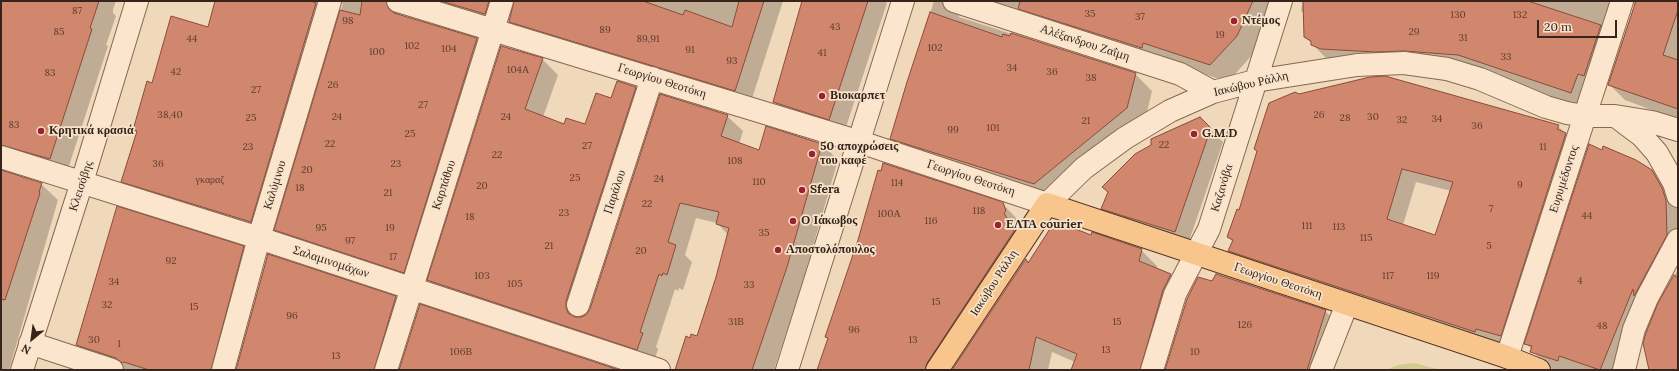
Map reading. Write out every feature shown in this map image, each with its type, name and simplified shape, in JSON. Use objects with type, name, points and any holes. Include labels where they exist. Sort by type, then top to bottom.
[{"type":"main road","name":"Γεωργίου Θεοτόκη","points":[[1047,204],[1507,357],[1539,370]]},
{"type":"main road","name":"Ιακώβου Ράλλη","points":[[937,370],[1047,204]]},
{"type":"street","name":"Κλεισόβης","points":[[22,370],[82,182],[137,1]]},
{"type":"street","name":"Καλύμνου","points":[[224,370],[259,238],[330,1]]},
{"type":"street","name":"Γεωργίου Θεοτόκη","points":[[398,1],[860,142],[1047,204]]},
{"type":"street","name":"Καρπάθου","points":[[386,370],[502,1]]},
{"type":"street","points":[[787,370],[860,142],[903,1]]},
{"type":"street","name":"Αλέξανδρου Ζαΐμη","points":[[954,1],[1180,74],[1213,92]]},
{"type":"street","name":"Καζανόβα","points":[[1152,370],[1175,294],[1209,229],[1281,1]]},
{"type":"street","name":"Ευρυμέδοντος","points":[[1507,357],[1584,116],[1617,2]]},
{"type":"street","name":"Ιακώβου Ράλλη","points":[[1047,204],[1084,168],[1125,138],[1170,110],[1213,92],[1255,81],[1357,65],[1404,63],[1447,69],[1480,79],[1546,107],[1584,116]]},
{"type":"street","name":"Παράλου","points":[[578,305],[652,78]]},
{"type":"street","points":[[1584,116],[1615,116],[1652,122],[1678,130]]},
{"type":"street","points":[[1615,116],[1642,136],[1657,153],[1674,183],[1678,196]]},
{"type":"street","name":"Σαλαμινομάχων","points":[[1,157],[259,238],[659,370]]},
{"type":"street","points":[[1624,370],[1634,329],[1647,298],[1678,240]]},
{"type":"street","points":[[1321,370],[1347,304]]},
{"type":"street","points":[[30,343],[112,370]]},
{"type":"shaded area","points":[[1414,363],[1441,370],[1386,370],[1398,365]]},
{"type":"building","points":[[1,1],[99,1],[90,28],[92,29],[50,159],[1,145]]},
{"type":"building","points":[[215,1],[311,1],[316,3],[251,222],[121,182],[137,131],[133,130],[147,81],[152,83],[171,16],[208,27]]},
{"type":"building","points":[[362,1],[386,1],[389,9],[394,13],[477,38],[404,273],[274,230],[340,10],[360,15]]},
{"type":"building","points":[[441,1],[489,1],[485,14]]},
{"type":"building","points":[[514,1],[643,1],[683,15],[685,10],[732,27],[739,1],[764,1],[735,91],[509,22]]},
{"type":"building","points":[[802,1],[868,1],[829,120],[773,102]]},
{"type":"building","points":[[1020,1],[1253,1],[1237,36],[1210,65],[1143,43],[1142,48],[1018,9]]},
{"type":"building","points":[[1303,1],[1528,1],[1601,25],[1584,76],[1578,74],[1571,93],[1458,55],[1404,51],[1376,52],[1321,49],[1311,45],[1311,41],[1304,37]]},
{"type":"building","points":[[1636,1],[1678,1],[1678,10],[1663,55],[1678,60],[1678,109],[1608,85]]},
{"type":"building","points":[[930,12],[1002,37],[1003,34],[1010,36],[1011,33],[1136,73],[1127,108],[1034,184],[890,139]]},
{"type":"building","points":[[501,46],[543,58],[525,109],[564,124],[566,118],[585,124],[596,93],[611,98],[617,81],[636,87],[566,301],[568,313],[575,317],[586,315],[590,309],[660,94],[728,115],[721,136],[759,150],[766,126],[822,144],[787,267],[752,370],[675,370],[686,336],[690,338],[691,334],[697,336],[716,277],[729,228],[716,224],[719,212],[680,203],[668,242],[676,245],[667,275],[663,273],[662,276],[659,274],[640,332],[643,333],[637,350],[427,280]]},
{"type":"building","points":[[1385,76],[1559,125],[1557,129],[1566,133],[1501,336],[1476,329],[1475,332],[1228,251],[1233,240],[1227,237],[1237,209],[1239,210],[1257,151],[1254,149],[1269,103],[1295,92],[1299,94],[1370,77]],"holes":[[[1402,169],[1453,182],[1435,235],[1387,219]]]},
{"type":"building","points":[[1200,117],[1211,128],[1175,232],[1101,209],[1108,192],[1102,187],[1135,154],[1151,145],[1151,139]]},
{"type":"building","points":[[1589,144],[1602,150],[1603,146],[1636,160],[1652,170],[1662,188],[1666,200],[1667,235],[1634,296],[1633,289],[1600,370],[1559,356],[1558,361],[1530,352],[1532,346],[1524,344]]},
{"type":"building","points":[[883,163],[1003,202],[1006,211],[1004,213],[1014,231],[927,363],[925,370],[817,370],[828,338],[825,337],[858,240],[878,170],[881,171]]},
{"type":"building","points":[[1,170],[42,183],[5,300],[1,299]]},
{"type":"building","points":[[117,206],[244,246],[211,370],[149,370],[124,362],[122,363],[116,358],[76,345]]},
{"type":"building","points":[[1055,221],[1091,235],[1092,232],[1142,249],[1139,261],[1171,274],[1163,290],[1140,370],[1071,370],[1077,354],[1036,337],[1029,370],[952,370],[1026,259],[1028,263]]},
{"type":"building","points":[[268,254],[396,296],[374,370],[236,370]]},
{"type":"building","points":[[1216,274],[1326,310],[1307,370],[1165,370],[1187,299],[1198,277],[1212,281]]},
{"type":"building","points":[[1674,275],[1678,278],[1678,370],[1649,370],[1643,343],[1658,303]]},
{"type":"building","points":[[420,304],[619,370],[399,370]]},
{"type":"place","name":"Ντέμος","points":[[1234,21]]},
{"type":"place","name":"Βιοκαρπετ","points":[[822,96]]},
{"type":"place","name":"Κρητικά κρασιά","points":[[41,131]]},
{"type":"place","name":"G.M.D","points":[[1194,134]]},
{"type":"place","name":"50 αποχρώσεις του καφέ","points":[[812,154]]},
{"type":"place","name":"Sfera","points":[[802,190]]},
{"type":"place","name":"Ο Ιάκωβος","points":[[793,221]]},
{"type":"place","name":"ΕΛΤΑ courier","points":[[998,225]]},
{"type":"place","name":"Αποστολόπουλος","points":[[778,250]]}]
